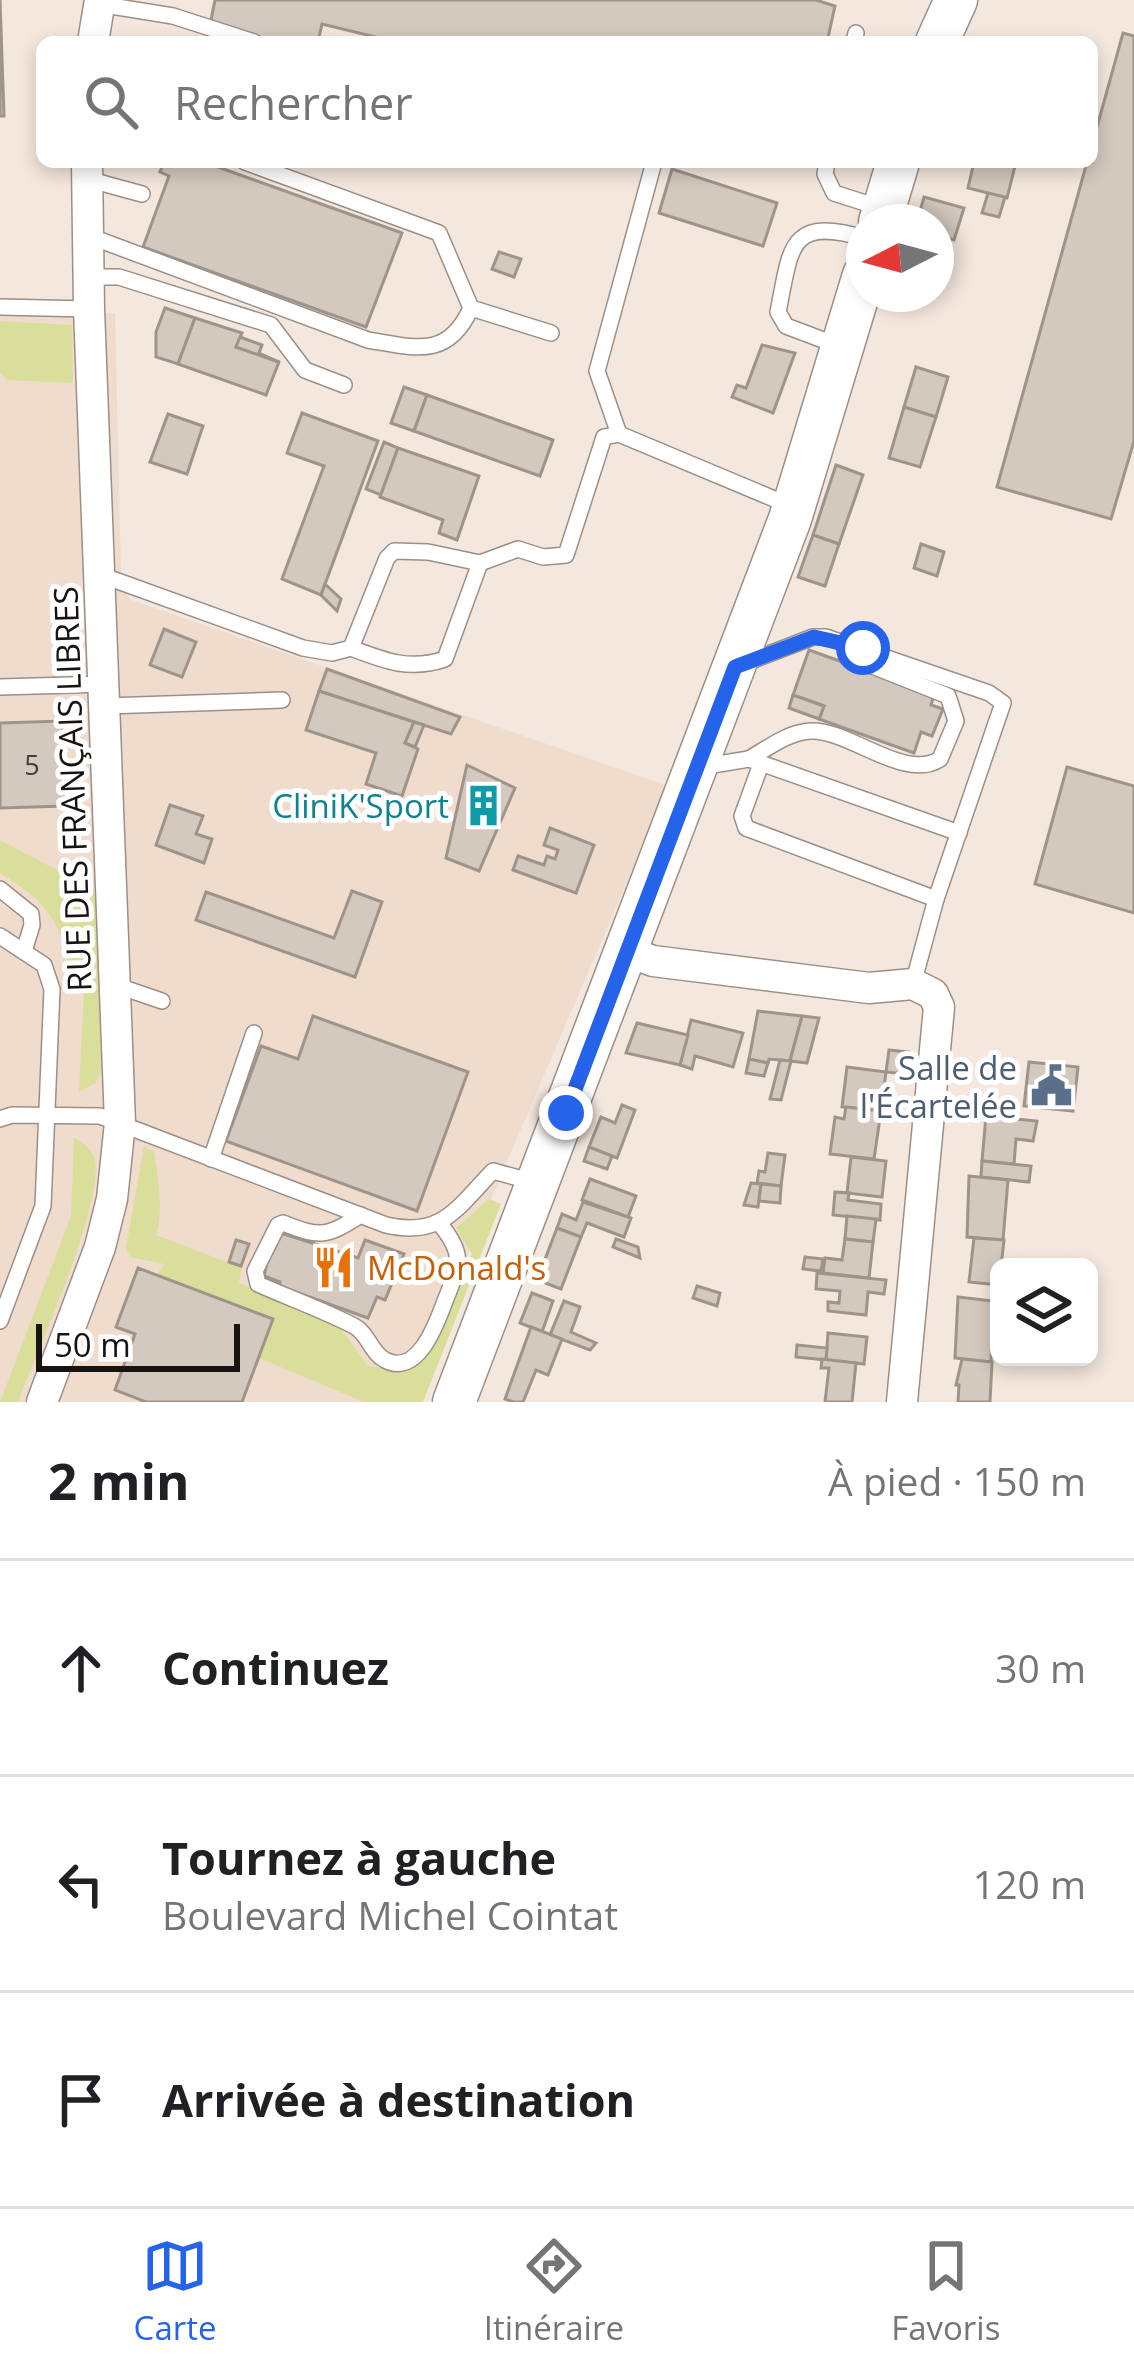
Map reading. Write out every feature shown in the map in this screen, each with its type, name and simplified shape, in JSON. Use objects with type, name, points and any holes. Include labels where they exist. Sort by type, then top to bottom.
[{"type":"main road","points":[[927,36],[932,0]]},
{"type":"main road","points":[[940,36],[956,0]]},
{"type":"main road","points":[[883,204],[896,168]]},
{"type":"main road","points":[[454,1402],[794,507],[853,312]]},
{"type":"street","points":[[95,36],[99,2]]},
{"type":"street","name":"RUE DES FRANÇAIS LIBRES","points":[[42,1402],[100,1247],[112,1199],[120,1123],[87,170]]},
{"type":"street","points":[[628,952],[653,961],[869,988],[913,984],[933,994],[940,1006],[902,1402]]},
{"type":"lane","points":[[99,2],[173,16],[235,36]]},
{"type":"lane","points":[[88,236],[368,340],[415,348],[443,344],[461,331],[471,308],[440,233],[261,168]]},
{"type":"lane","points":[[619,434],[597,371],[652,168]]},
{"type":"lane","points":[[826,168],[833,193],[849,204]]},
{"type":"lane","points":[[87,170],[142,194]]},
{"type":"lane","points":[[842,347],[786,326],[778,312],[799,238],[813,229],[846,226]]},
{"type":"lane","points":[[89,277],[119,277],[271,325],[304,370],[344,385]]},
{"type":"lane","points":[[0,307],[89,309]]},
{"type":"lane","points":[[471,308],[551,333]]},
{"type":"lane","points":[[352,649],[387,558],[394,551],[428,552],[480,563],[518,549],[543,557],[566,555],[604,437],[619,434],[794,507]]},
{"type":"lane","points":[[100,575],[303,648],[332,653],[352,649],[391,664],[415,667],[445,659],[480,563]]},
{"type":"lane","points":[[735,667],[814,637],[863,648],[989,693],[1003,703],[936,899],[913,984]]},
{"type":"lane","points":[[863,648],[870,665],[948,696],[956,722],[940,759],[918,767],[813,731],[784,738],[755,762],[742,816],[746,828],[936,899]]},
{"type":"lane","points":[[0,688],[282,700]]},
{"type":"lane","points":[[697,767],[755,762],[959,833]]},
{"type":"lane","points":[[0,889],[31,914],[24,951]]},
{"type":"lane","points":[[0,936],[44,965],[52,989],[44,1206],[0,1321]]},
{"type":"lane","points":[[115,986],[162,1001]]},
{"type":"lane","points":[[212,1159],[254,1033]]},
{"type":"lane","points":[[0,1119],[46,1114],[100,1116],[412,1231],[440,1224],[493,1171],[539,1184]]},
{"type":"lane","points":[[361,1215],[338,1230],[317,1236],[278,1225],[255,1271],[256,1278],[258,1285],[360,1328],[382,1358],[391,1362],[409,1360],[425,1346],[458,1270],[459,1250],[440,1224]]},
{"type":"shaded area","points":[[0,311],[115,313],[121,574],[129,599],[668,786],[404,1402],[0,1402]]},
{"type":"green space","points":[[0,321],[72,325],[73,383],[7,380],[0,372]]},
{"type":"green space","points":[[0,840],[97,891],[101,1073],[95,1083],[79,1092],[85,969],[70,968],[47,911],[0,873]]},
{"type":"green space","points":[[74,1137],[94,1157],[95,1177],[81,1240],[18,1402],[0,1402],[71,1216]]},
{"type":"green space","points":[[144,1146],[154,1152],[157,1172],[156,1235],[242,1268],[239,1283],[333,1318],[368,1366],[403,1371],[425,1357],[472,1254],[456,1228],[489,1199],[501,1204],[423,1402],[364,1402],[259,1358],[273,1319],[157,1275],[164,1264],[130,1257],[126,1248]]},
{"type":"building","points":[[0,0],[4,116],[0,116]]},
{"type":"building","points":[[215,0],[816,0],[835,6],[828,36],[371,36],[322,24],[319,36],[255,36],[210,25]]},
{"type":"building","points":[[1123,33],[1134,36],[1134,441],[1111,519],[997,487],[1085,168],[1098,168],[1098,123]]},
{"type":"building","points":[[162,168],[221,168],[402,233],[366,327],[143,247],[169,176],[160,172]]},
{"type":"building","points":[[973,168],[1014,168],[1007,198],[968,188]]},
{"type":"building","points":[[672,169],[777,203],[763,246],[659,213]]},
{"type":"building","points":[[988,193],[1005,197],[999,217],[982,213]]},
{"type":"building","points":[[924,197],[949,204],[922,204]]},
{"type":"building","points":[[954,205],[964,208],[954,240]]},
{"type":"building","points":[[499,252],[521,259],[514,277],[492,269]]},
{"type":"building","points":[[165,308],[195,318],[178,364],[156,357],[156,332]]},
{"type":"building","points":[[195,318],[242,333],[236,347],[279,362],[266,395],[178,364]]},
{"type":"building","points":[[240,337],[262,345],[259,353],[279,362],[236,347]]},
{"type":"building","points":[[762,345],[795,353],[773,413],[732,397],[737,385],[746,388]]},
{"type":"building","points":[[916,367],[948,377],[936,417],[904,407]]},
{"type":"building","points":[[404,387],[427,395],[414,431],[391,423]]},
{"type":"building","points":[[427,395],[553,440],[540,476],[414,431]]},
{"type":"building","points":[[904,407],[936,417],[920,467],[889,458]]},
{"type":"building","points":[[302,413],[378,441],[321,595],[282,579],[324,466],[287,453]]},
{"type":"building","points":[[168,414],[203,426],[187,474],[150,462]]},
{"type":"building","points":[[384,442],[398,448],[381,495],[366,489]]},
{"type":"building","points":[[398,448],[479,476],[457,540],[439,533],[443,520],[380,497]]},
{"type":"building","points":[[836,465],[863,475],[839,544],[813,535]]},
{"type":"building","points":[[813,535],[839,544],[825,586],[798,577]]},
{"type":"building","points":[[921,544],[944,552],[937,576],[914,568]]},
{"type":"building","points":[[325,584],[341,599],[337,611],[321,595]]},
{"type":"building","points":[[164,629],[196,642],[182,677],[150,665]]},
{"type":"building","points":[[809,650],[934,695],[931,705],[943,709],[932,736],[921,732],[914,753],[819,719],[824,706],[793,695]]},
{"type":"building","points":[[327,669],[460,717],[451,734],[319,691]]},
{"type":"building","points":[[319,691],[414,722],[405,743],[418,749],[402,796],[366,784],[376,753],[306,730]]},
{"type":"building","points":[[793,695],[824,706],[819,719],[789,708]]},
{"type":"building","points":[[62,721],[65,806],[0,808],[0,723]]},
{"type":"building","points":[[414,722],[424,725],[415,747],[405,743]]},
{"type":"building","name":"CliniK'Sport","points":[[467,765],[515,788],[479,871],[446,858]]},
{"type":"building","points":[[1067,767],[1134,786],[1134,913],[1035,884]]},
{"type":"building","points":[[170,805],[203,816],[196,834],[212,839],[204,863],[156,845]]},
{"type":"building","points":[[550,828],[594,845],[576,893],[513,870],[518,856],[544,865],[547,856],[555,859],[558,850],[544,845]]},
{"type":"building","points":[[352,891],[382,902],[355,977],[196,920],[206,892],[334,938]]},
{"type":"building","points":[[758,1011],[802,1016],[790,1061],[749,1059]]},
{"type":"building","points":[[313,1016],[468,1072],[417,1211],[226,1141],[261,1046],[298,1059]]},
{"type":"building","points":[[802,1016],[819,1018],[807,1063],[790,1061]]},
{"type":"building","points":[[691,1020],[743,1033],[733,1067],[695,1056],[692,1069],[680,1065]]},
{"type":"building","points":[[637,1023],[688,1035],[680,1065],[626,1053]]},
{"type":"building","points":[[889,1050],[909,1052],[907,1074],[886,1072]]},
{"type":"building","points":[[749,1059],[768,1063],[764,1076],[746,1073]]},
{"type":"building","points":[[780,1060],[791,1061],[781,1100],[770,1099]]},
{"type":"building","name":"Salle de l'Écartelée","points":[[1029,1062],[1078,1067],[1073,1111],[1024,1106]]},
{"type":"building","points":[[847,1067],[886,1072],[881,1111],[842,1107]]},
{"type":"building","points":[[622,1105],[635,1110],[617,1158],[589,1147],[601,1117],[615,1123]]},
{"type":"building","points":[[846,1107],[881,1111],[874,1159],[830,1154],[835,1117],[844,1119]]},
{"type":"building","points":[[986,1116],[1037,1121],[1033,1141],[1016,1139],[1014,1164],[982,1161]]},
{"type":"building","points":[[589,1147],[612,1156],[607,1169],[584,1161]]},
{"type":"building","points":[[768,1153],[785,1155],[781,1186],[757,1183],[759,1171],[765,1172]]},
{"type":"building","points":[[851,1157],[886,1161],[882,1197],[847,1193]]},
{"type":"building","points":[[982,1161],[1031,1166],[1029,1182],[981,1177]]},
{"type":"building","points":[[969,1176],[1008,1180],[1003,1240],[967,1237]]},
{"type":"building","points":[[590,1179],[636,1196],[628,1217],[582,1200]]},
{"type":"building","points":[[751,1183],[761,1184],[758,1207],[744,1205]]},
{"type":"building","points":[[761,1184],[781,1186],[780,1203],[759,1201]]},
{"type":"building","points":[[835,1192],[849,1193],[848,1200],[881,1204],[880,1220],[833,1215]]},
{"type":"building","points":[[583,1202],[631,1218],[624,1237],[587,1223],[581,1237],[557,1228],[562,1214],[576,1220]]},
{"type":"building","points":[[847,1216],[876,1219],[873,1242],[845,1239]]},
{"type":"building","points":[[557,1228],[581,1237],[561,1289],[537,1280]]},
{"type":"building","name":"McDonald's","points":[[281,1233],[358,1258],[365,1240],[404,1254],[385,1300],[377,1297],[368,1318],[279,1286],[280,1282],[264,1276],[271,1246],[275,1248]]},
{"type":"building","points":[[974,1238],[1004,1240],[1002,1258],[990,1258],[990,1284],[969,1282]]},
{"type":"building","points":[[616,1239],[638,1247],[640,1258],[613,1247]]},
{"type":"building","points":[[845,1239],[873,1242],[869,1278],[823,1273],[825,1258],[842,1260]]},
{"type":"building","points":[[236,1240],[249,1244],[241,1266],[229,1262]]},
{"type":"building","points":[[805,1257],[823,1259],[821,1271],[803,1269]]},
{"type":"building","points":[[138,1268],[273,1319],[242,1402],[146,1402],[115,1390],[135,1334],[116,1327]]},
{"type":"building","points":[[817,1273],[886,1280],[884,1294],[868,1292],[866,1315],[828,1311],[828,1302],[839,1303],[840,1291],[816,1289]]},
{"type":"building","points":[[697,1286],[720,1293],[717,1306],[693,1298]]},
{"type":"building","points":[[532,1293],[553,1301],[542,1332],[520,1323]]},
{"type":"building","points":[[958,1297],[990,1301],[990,1362],[955,1358]]},
{"type":"building","points":[[564,1301],[580,1307],[571,1332],[596,1343],[590,1350],[550,1335]]},
{"type":"building","points":[[531,1327],[562,1339],[548,1375],[536,1370],[523,1402],[513,1402],[505,1399]]},
{"type":"building","points":[[828,1333],[867,1337],[864,1364],[826,1360]]},
{"type":"building","points":[[797,1345],[827,1348],[826,1360],[796,1357]]},
{"type":"building","points":[[822,1359],[856,1363],[852,1402],[825,1402],[829,1368],[821,1368]]},
{"type":"building","points":[[962,1359],[990,1362],[990,1402],[958,1402]]},
{"type":"place","name":"CliniK'Sport","points":[[483,805]]},
{"type":"place","name":"Salle de l'Écartelée","points":[[1051,1086]]},
{"type":"place","name":"McDonald's","points":[[333,1267]]},
{"type":"route","points":[[566,1113],[735,667],[814,637],[863,648]]}]
